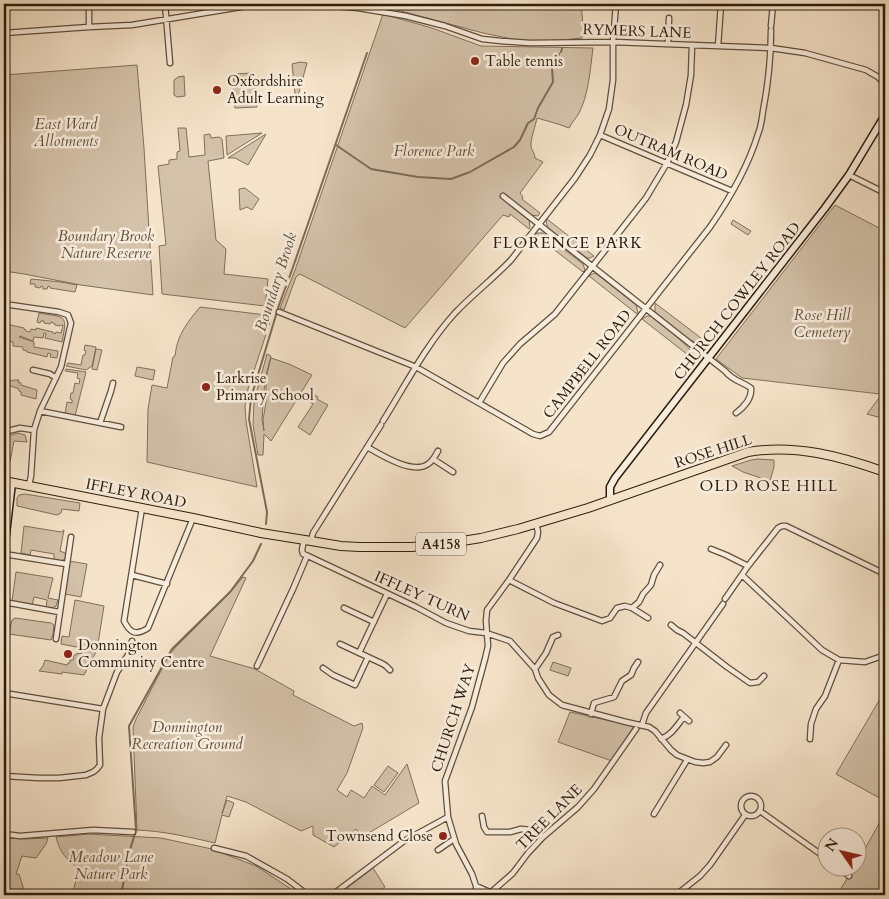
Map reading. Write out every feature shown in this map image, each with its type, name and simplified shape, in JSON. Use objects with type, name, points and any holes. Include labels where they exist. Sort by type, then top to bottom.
[{"type":"main road","name":"CHURCH COWLEY ROAD","points":[[610,500],[610,487],[615,478],[825,208],[849,175],[885,115]]},
{"type":"main road","name":"ROSE HILL","points":[[610,500],[740,454],[761,450],[794,449],[820,453],[836,456],[885,472]]},
{"type":"main road","name":"IFFLEY ROAD","points":[[8,482],[308,541]]},
{"type":"main road","points":[[4,552],[8,482]]},
{"type":"main road","name":"A4158","points":[[308,541],[359,547],[412,547],[450,543],[482,538],[610,500]]},
{"type":"street","points":[[89,4],[89,27]]},
{"type":"street","points":[[165,4],[170,63]]},
{"type":"street","points":[[4,34],[132,25],[271,4]]},
{"type":"street","name":"RYMERS LANE","points":[[310,4],[358,6],[440,25],[482,39],[501,41],[530,43],[613,42],[771,48],[805,53],[855,67],[878,77],[885,84]]},
{"type":"street","points":[[257,666],[307,556],[303,554],[302,550],[416,367],[439,333],[455,314],[500,271],[539,224],[575,178],[590,155],[600,135],[609,109],[614,80],[613,42],[616,4]]},
{"type":"street","points":[[718,46],[721,4]]},
{"type":"street","name":"CAMPBELL ROAD","points":[[279,312],[416,367],[533,434],[540,436],[549,432],[710,227],[723,209],[748,163],[759,132],[767,90],[773,4]]},
{"type":"street","points":[[668,18],[668,44]]},
{"type":"street","points":[[479,403],[503,364],[520,344],[555,314],[646,198],[667,163],[676,142],[686,105],[691,75],[692,45]]},
{"type":"street","name":"OUTRAM ROAD","points":[[600,135],[732,191]]},
{"type":"street","points":[[849,175],[885,193]]},
{"type":"street","points":[[503,196],[725,370],[732,378],[751,388],[750,397],[736,413]]},
{"type":"street","points":[[4,304],[59,312],[68,315],[70,323],[62,367],[40,411],[34,430],[31,476],[28,486]]},
{"type":"street","points":[[33,370],[50,374],[56,378]]},
{"type":"street","points":[[100,423],[113,383]]},
{"type":"street","points":[[40,411],[121,427]]},
{"type":"street","points":[[4,432],[20,428],[34,430]]},
{"type":"street","points":[[367,447],[403,465],[417,467],[424,467],[429,464],[438,451]]},
{"type":"street","points":[[433,459],[453,472]]},
{"type":"street","points":[[142,508],[124,621],[134,633],[148,628],[193,518]]},
{"type":"street","name":"IFFLEY TURN","points":[[307,556],[446,623],[469,631],[486,633],[487,610],[537,538],[536,523]]},
{"type":"street","points":[[642,725],[646,713],[748,566],[778,528],[786,526],[885,574]]},
{"type":"street","points":[[56,639],[70,537]]},
{"type":"street","points":[[710,548],[748,566]]},
{"type":"street","points":[[4,552],[66,564]]},
{"type":"street","points":[[632,608],[639,602],[651,585],[660,565]]},
{"type":"street","points":[[132,575],[167,584]]},
{"type":"street","points":[[742,575],[822,650],[839,660],[865,662],[885,655]]},
{"type":"street","points":[[509,580],[554,603],[602,621],[610,618],[617,608],[625,606],[648,618]]},
{"type":"street","points":[[359,652],[387,594]]},
{"type":"street","points":[[4,602],[59,612]]},
{"type":"street","points":[[344,608],[374,622]]},
{"type":"street","points":[[671,625],[750,683],[758,682],[764,676]]},
{"type":"street","points":[[486,633],[510,641],[536,669],[544,689],[554,700],[562,705],[591,714],[649,727],[655,731],[671,750],[687,760],[703,763],[710,762],[726,746]]},
{"type":"street","name":"CHURCH WAY","points":[[477,895],[472,874],[454,839],[448,817],[445,781],[472,708],[486,659],[488,646],[486,633]]},
{"type":"street","points":[[536,669],[546,654],[553,637],[558,635]]},
{"type":"street","points":[[4,776],[59,778],[86,775],[93,772],[100,765],[99,738],[103,709],[117,672],[128,654],[132,641]]},
{"type":"street","points":[[340,644],[386,666],[390,670]]},
{"type":"street","points":[[323,668],[355,686],[368,657]]},
{"type":"street","points":[[810,739],[811,724],[816,709],[825,696],[839,660]]},
{"type":"street","points":[[591,714],[594,703],[614,697],[622,682],[631,675],[638,662]]},
{"type":"street","points":[[4,693],[103,709]]},
{"type":"street","points":[[661,739],[667,737],[672,732],[682,715],[689,720]]},
{"type":"street","name":"TREE LANE","points":[[491,893],[513,873],[528,853],[544,837],[594,790],[636,729]]},
{"type":"street","points":[[654,814],[687,760]]},
{"type":"street","points":[[752,796],[758,799],[761,805],[760,811],[755,816],[745,814],[742,809],[742,803],[746,798],[752,796]]},
{"type":"street","points":[[760,811],[816,851]]},
{"type":"street","points":[[676,895],[700,876],[745,814]]},
{"type":"street","points":[[482,816],[487,832],[510,832],[522,829],[532,830],[544,837]]},
{"type":"street","points":[[332,895],[404,841],[448,817]]},
{"type":"street","points":[[4,834],[20,836],[93,830],[133,832]]},
{"type":"street","points":[[438,850],[454,839]]},
{"type":"street","points":[[214,848],[246,856],[287,879],[308,895]]},
{"type":"street","points":[[476,886],[499,895]]},
{"type":"green space","points":[[387,4],[581,4],[582,38],[552,41],[517,40],[483,33],[386,7]]},
{"type":"green space","name":"Florence Park","points":[[383,14],[432,28],[481,46],[593,48],[585,99],[578,115],[569,128],[537,118],[531,147],[535,158],[543,162],[520,193],[523,197],[522,199],[540,213],[538,216],[531,215],[518,204],[515,208],[529,220],[529,229],[510,214],[509,217],[503,215],[405,328],[300,274],[296,277],[284,310],[280,308],[295,270]]},
{"type":"green space","points":[[307,63],[296,103],[292,64]]},
{"type":"green space","points":[[137,65],[153,295],[81,285],[4,271],[4,75]]},
{"type":"green space","points":[[253,73],[253,80],[234,82],[233,74]]},
{"type":"green space","points":[[184,76],[185,96],[177,97],[174,95],[174,80]]},
{"type":"green space","points":[[255,82],[257,107],[235,108],[233,84]]},
{"type":"green space","points":[[178,128],[186,128],[189,157],[205,155],[204,135],[210,134],[211,138],[219,137],[222,139],[224,158],[208,161],[216,240],[226,249],[224,274],[268,279],[265,306],[162,294],[159,246],[166,245],[158,166],[169,164],[169,160],[177,159],[177,152],[180,151]]},
{"type":"green space","points":[[262,133],[227,155],[226,136]]},
{"type":"green space","points":[[266,134],[248,165],[235,158],[228,158]]},
{"type":"green space","points":[[245,188],[259,199],[252,210],[247,207],[240,210],[239,189]]},
{"type":"green space","name":"Rose Hill Cemetery","points":[[835,205],[885,231],[885,387],[880,394],[742,378],[716,359]]},
{"type":"green space","points":[[547,219],[594,256],[587,258],[548,228]]},
{"type":"green space","points":[[733,220],[751,231],[748,235],[731,224]]},
{"type":"green space","points":[[543,233],[583,264],[585,270],[583,272],[535,235]]},
{"type":"green space","points":[[594,273],[636,305],[637,314],[589,276]]},
{"type":"green space","points":[[31,279],[77,285],[75,292],[50,288],[48,286],[47,289],[43,289],[41,286],[40,288],[35,287],[35,284],[30,284]]},
{"type":"green space","points":[[655,303],[701,338],[715,338],[710,345],[703,345],[691,340],[655,312]]},
{"type":"green space","name":"Larkrise Primary School","points":[[200,307],[266,315],[271,319],[248,389],[245,406],[257,487],[147,462],[148,409],[152,385],[167,388],[173,357],[175,356],[180,335]]},
{"type":"green space","points":[[39,313],[62,318],[65,326],[62,342],[45,338],[46,334],[44,333],[43,338],[34,337],[33,341],[19,337],[34,342],[34,347],[58,351],[57,358],[50,357],[51,354],[48,353],[47,357],[27,352],[23,350],[23,347],[13,346],[13,342],[9,341],[10,333],[5,331],[6,324],[24,328],[30,332],[31,329],[36,330],[36,328],[55,334],[56,332],[61,333],[63,325],[55,325],[51,322],[50,324],[44,323],[44,321],[37,322]]},
{"type":"green space","points":[[651,316],[691,350],[696,361],[692,367],[688,355],[642,319]]},
{"type":"green space","points":[[85,345],[96,347],[92,366],[86,370],[66,366],[68,363],[81,365],[86,351],[84,350]]},
{"type":"green space","points":[[96,349],[102,350],[97,370],[92,369]]},
{"type":"green space","points":[[267,354],[271,356],[265,379],[262,419],[264,431],[266,378],[271,358],[312,375],[271,441],[264,434],[263,455],[258,455],[253,425],[254,401]]},
{"type":"green space","points":[[137,367],[155,370],[153,380],[135,376]]},
{"type":"green space","points":[[66,369],[86,372],[75,416],[65,414],[67,402],[72,403],[70,399],[75,383],[79,384],[80,379],[77,378],[78,373],[65,371]]},
{"type":"green space","points":[[9,379],[12,381],[19,380],[18,382],[21,385],[37,390],[36,399],[21,395],[19,389],[8,385]]},
{"type":"green space","points":[[885,390],[885,419],[867,414]]},
{"type":"green space","points":[[313,394],[318,397],[317,399],[328,405],[310,435],[298,427],[313,404],[310,402]]},
{"type":"green space","points":[[18,433],[25,435],[27,442],[14,441],[10,462],[4,461],[5,438],[7,439],[8,436]]},
{"type":"green space","points":[[751,460],[774,460],[770,481],[743,472],[732,466]]},
{"type":"green space","points":[[25,494],[80,503],[79,511],[62,509],[61,513],[57,515],[17,506],[19,495]]},
{"type":"green space","points":[[24,526],[61,532],[64,530],[60,551],[65,553],[66,557],[55,561],[54,554],[31,550],[30,555],[21,553]]},
{"type":"green space","points":[[69,561],[87,564],[81,597],[65,594]]},
{"type":"green space","points":[[16,572],[53,578],[48,598],[58,600],[56,606],[46,608],[47,600],[34,597],[32,606],[12,601]]},
{"type":"green space","name":"Donnington Recreation Ground","points":[[243,577],[246,578],[210,656],[255,669],[294,691],[293,695],[354,726],[362,723],[363,728],[347,773],[337,790],[347,797],[351,790],[364,798],[372,786],[385,795],[407,764],[419,803],[362,837],[356,829],[334,847],[313,835],[313,826],[301,831],[246,802],[227,796],[222,814],[227,800],[234,803],[229,817],[222,815],[215,843],[166,833],[137,830],[133,727],[136,719],[169,655],[229,594]]},
{"type":"green space","points":[[75,600],[104,606],[97,650],[84,675],[39,671],[45,660],[67,665],[70,663],[70,660],[73,660],[74,655],[77,653],[81,654],[82,648],[61,644],[62,636],[69,637]]},
{"type":"green space","points":[[15,618],[51,623],[54,625],[51,640],[9,634],[12,620]]},
{"type":"green space","points":[[553,662],[571,668],[568,676],[550,670]]},
{"type":"green space","points":[[885,696],[885,801],[836,774],[880,699]]},
{"type":"green space","points":[[570,712],[634,726],[612,761],[558,742]]},
{"type":"green space","points":[[388,766],[398,773],[384,792],[374,785]]},
{"type":"green space","points":[[885,813],[885,895],[837,895],[849,876],[866,876],[866,847]]},
{"type":"green space","name":"Meadow Lane Nature Park","points":[[88,834],[161,838],[212,849],[256,866],[300,895],[72,895],[79,869],[64,855],[56,837]]},
{"type":"green space","points":[[5,838],[48,838],[36,858],[22,856],[16,874],[19,874],[24,890],[21,895],[4,895]]},
{"type":"green space","points":[[373,868],[385,887],[381,890],[384,895],[338,895]]},
{"type":"waterway","name":"Boundary Brook","points":[[266,524],[267,512],[249,419],[251,398],[279,305],[367,53]]},
{"type":"waterway","points":[[336,145],[371,169],[418,177],[451,179],[470,172],[514,147],[520,140],[528,123],[534,119],[553,82],[552,68],[559,54]]},
{"type":"waterway","name":"Boundary Brook","points":[[121,895],[129,853],[136,830],[129,726],[172,649],[230,592],[253,561],[261,544]]},
{"type":"place","name":"Table tennis","points":[[475,61]]},
{"type":"place","name":"Oxfordshire Adult Learning","points":[[217,90]]},
{"type":"place","name":"Larkrise Primary School","points":[[206,387]]},
{"type":"place","name":"Donnington Community Centre","points":[[68,654]]},
{"type":"place","name":"Townsend Close","points":[[443,836]]},
{"type":"district","name":"FLORENCE PARK","points":[[568,243]]},
{"type":"district","name":"OLD ROSE HILL","points":[[769,486]]},
{"type":"park label","name":"East Ward Allotments","points":[[66,132]]},
{"type":"park label","name":"Boundary Brook Nature Reserve","points":[[106,244]]}]
